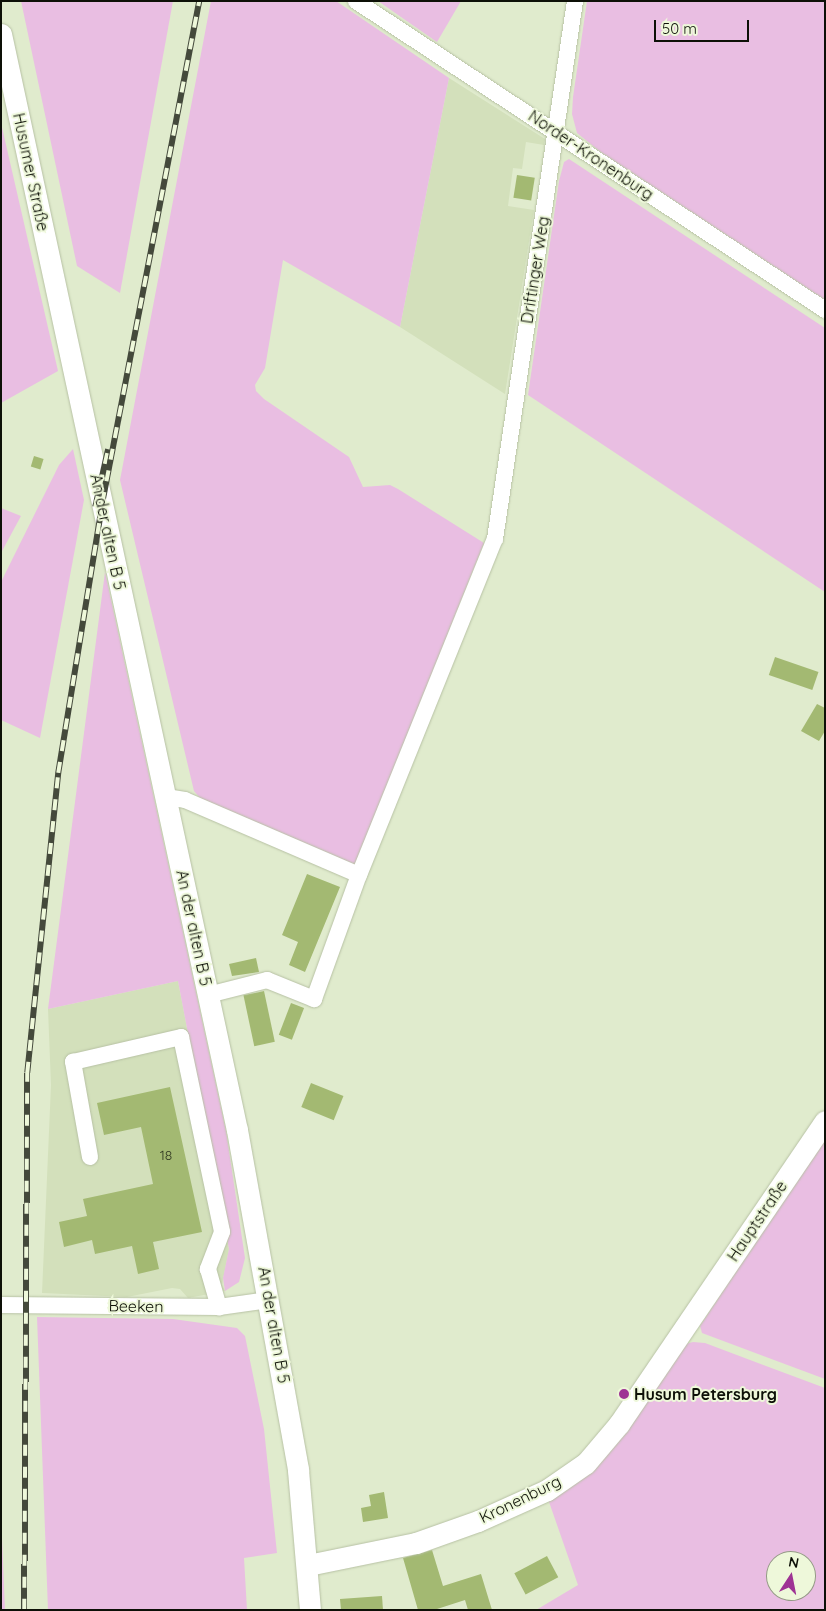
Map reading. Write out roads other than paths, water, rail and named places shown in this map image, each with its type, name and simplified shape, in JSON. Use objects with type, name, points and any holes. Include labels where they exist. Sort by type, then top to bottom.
[{"type":"main road","name":"Husumer Straße","points":[[1,34],[48,251]]},
{"type":"main road","name":"An der alten B 5","points":[[48,251],[208,995],[269,1300],[298,1470],[308,1565],[310,1610]]},
{"type":"main road","name":"Hauptstraße","points":[[690,1320],[825,1121]]},
{"type":"main road","name":"Kronenburg","points":[[308,1565],[416,1543],[478,1521],[547,1490],[586,1462],[619,1424],[690,1320]]},
{"type":"street","name":"Norder-Kronenburg","points":[[356,1],[556,130],[825,310]]},
{"type":"street","name":"Driftinger Weg","points":[[208,995],[267,980],[314,999],[359,875],[495,539],[575,1]]},
{"type":"street","points":[[166,797],[185,800],[359,875]]},
{"type":"street","points":[[90,1157],[73,1062],[181,1037],[222,1232],[208,1269],[218,1307]]},
{"type":"street","name":"Beeken","points":[[1,1305],[218,1307],[269,1300]]},
{"type":"railway","points":[[24,1610],[27,1073],[58,773],[102,503],[199,1]]},
{"type":"railway","points":[[95,507],[108,449]]},
{"type":"place","name":"Husum Petersburg","points":[[624,1394]]}]
